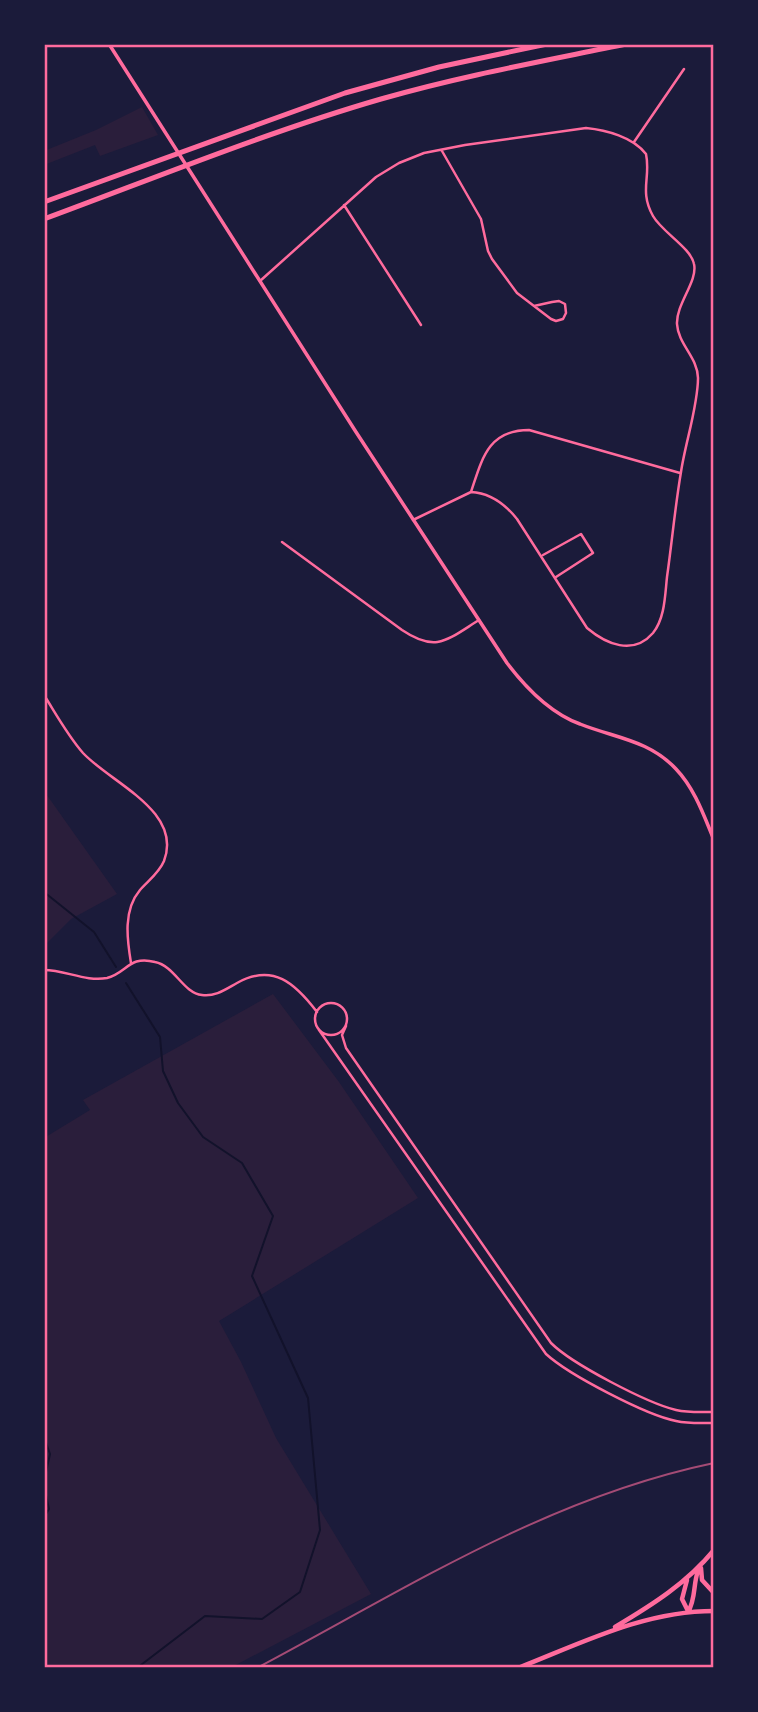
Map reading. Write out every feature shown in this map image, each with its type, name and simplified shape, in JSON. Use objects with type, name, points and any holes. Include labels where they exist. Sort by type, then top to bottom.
[{"type":"highway","points":[[44,202],[380,82],[547,44]]},
{"type":"highway","points":[[44,219],[321,118],[402,93],[626,44]]},
{"type":"main road","points":[[606,1633],[647,1608],[689,1576],[714,1550]]},
{"type":"main road","points":[[702,1564],[702,1580],[714,1592]]},
{"type":"main road","points":[[688,1612],[693,1602],[696,1577],[702,1564]]},
{"type":"main road","points":[[688,1612],[682,1594],[689,1576]]},
{"type":"main road","points":[[518,1668],[646,1619],[714,1611]]},
{"type":"street","points":[[109,44],[414,520],[519,678],[546,704],[578,724],[639,742],[667,760],[693,793],[714,840]]},
{"type":"street","points":[[634,142],[684,69]]},
{"type":"street","points":[[260,281],[385,171],[424,153],[586,128],[634,142],[646,154],[645,192],[653,216],[690,255],[694,264],[695,272],[681,303],[677,323],[679,333],[695,363],[698,380],[680,473],[663,611],[652,633],[634,645],[612,645],[599,639],[587,628],[543,555],[510,509],[494,498],[471,492],[414,520]]},
{"type":"street","points":[[441,150],[481,219],[492,259],[512,288],[534,306],[556,321],[563,319],[566,313],[565,304],[559,301],[534,306]]},
{"type":"street","points":[[344,205],[421,326]]},
{"type":"street","points":[[471,492],[488,450],[505,433],[516,430],[529,430],[680,473]]},
{"type":"street","points":[[543,555],[582,534],[589,542],[593,553],[556,577]]},
{"type":"street","points":[[282,542],[422,642],[435,643],[444,640],[479,620]]},
{"type":"street","points":[[44,695],[83,753],[149,807],[160,820],[167,836],[163,864],[138,893],[131,906],[128,926],[131,963]]},
{"type":"street","points":[[44,970],[100,979],[114,976],[131,963],[142,960],[161,963],[194,993],[203,995],[223,992],[252,977],[278,976],[294,985],[317,1012]]},
{"type":"street","points":[[714,1412],[687,1412],[668,1408],[562,1353],[542,1332],[346,1048],[342,1035],[346,1015],[340,1006],[330,1003],[320,1008],[315,1021],[319,1030],[537,1343],[565,1368],[665,1418],[687,1423],[714,1423]]},
{"type":"street","points":[[319,1030],[333,1035],[345,1026]]},
{"type":"street","points":[[597,1385],[602,1376]]},
{"type":"shaded area","points":[[142,107],[158,135],[100,156],[95,145],[44,165],[44,151],[96,130]]},
{"type":"shaded area","points":[[44,791],[117,894],[71,919],[44,946]]},
{"type":"shaded area","points":[[273,994],[339,1082],[418,1198],[219,1321],[276,1438],[371,1594],[230,1668],[44,1668],[44,1138],[90,1110],[83,1100]]},
{"type":"waterway","points":[[44,892],[94,932],[116,967]]},
{"type":"waterway","points":[[126,983],[160,1037],[163,1071],[178,1103],[203,1137],[242,1163],[273,1216],[252,1276],[308,1398],[320,1530],[300,1592],[262,1619],[205,1616],[137,1668]]},
{"type":"waterway","points":[[44,1437],[50,1454],[44,1481]]},
{"type":"waterway","points":[[44,1486],[49,1509],[44,1517]]},
{"type":"railway","points":[[257,1668],[478,1549],[535,1522],[652,1479],[714,1463]]}]
